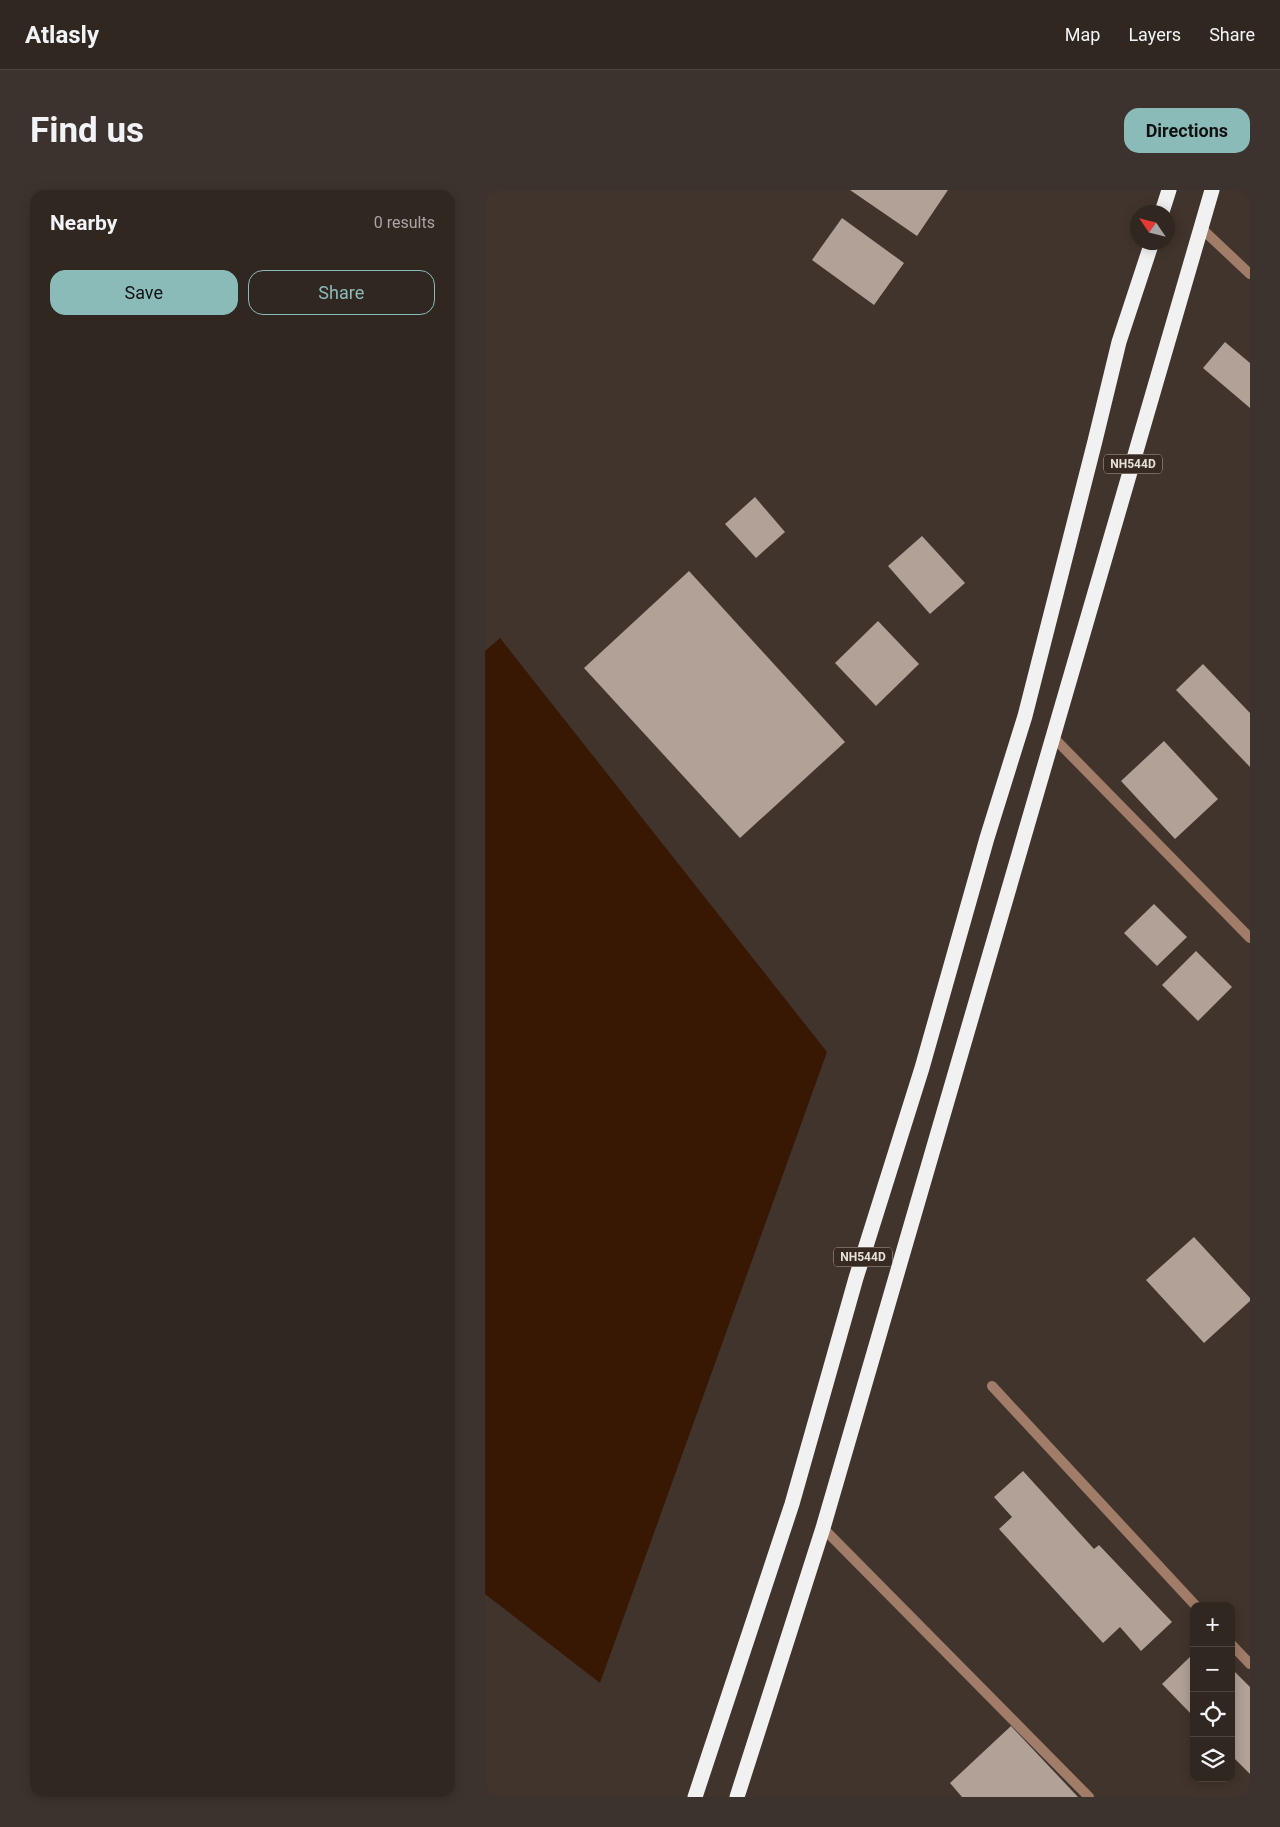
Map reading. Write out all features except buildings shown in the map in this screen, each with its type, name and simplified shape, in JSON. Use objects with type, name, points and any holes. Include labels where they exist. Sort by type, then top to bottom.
[{"type":"highway","points":[[1164,205],[1169,190]]},
{"type":"highway","name":"NH544D","points":[[737,1797],[823,1528],[1212,190]]},
{"type":"highway","name":"NH544D","points":[[695,1797],[792,1504],[856,1278],[922,1068],[987,838],[1025,716],[1119,342],[1149,250]]},
{"type":"street","points":[[1201,228],[1250,274]]},
{"type":"street","points":[[1054,738],[1250,938]]},
{"type":"street","points":[[992,1386],[1192,1602]]},
{"type":"street","points":[[823,1528],[1089,1797]]},
{"type":"street","points":[[1234,1647],[1250,1664]]},
{"type":"shaded area","points":[[500,638],[827,1052],[600,1683],[485,1594],[485,651]]}]
